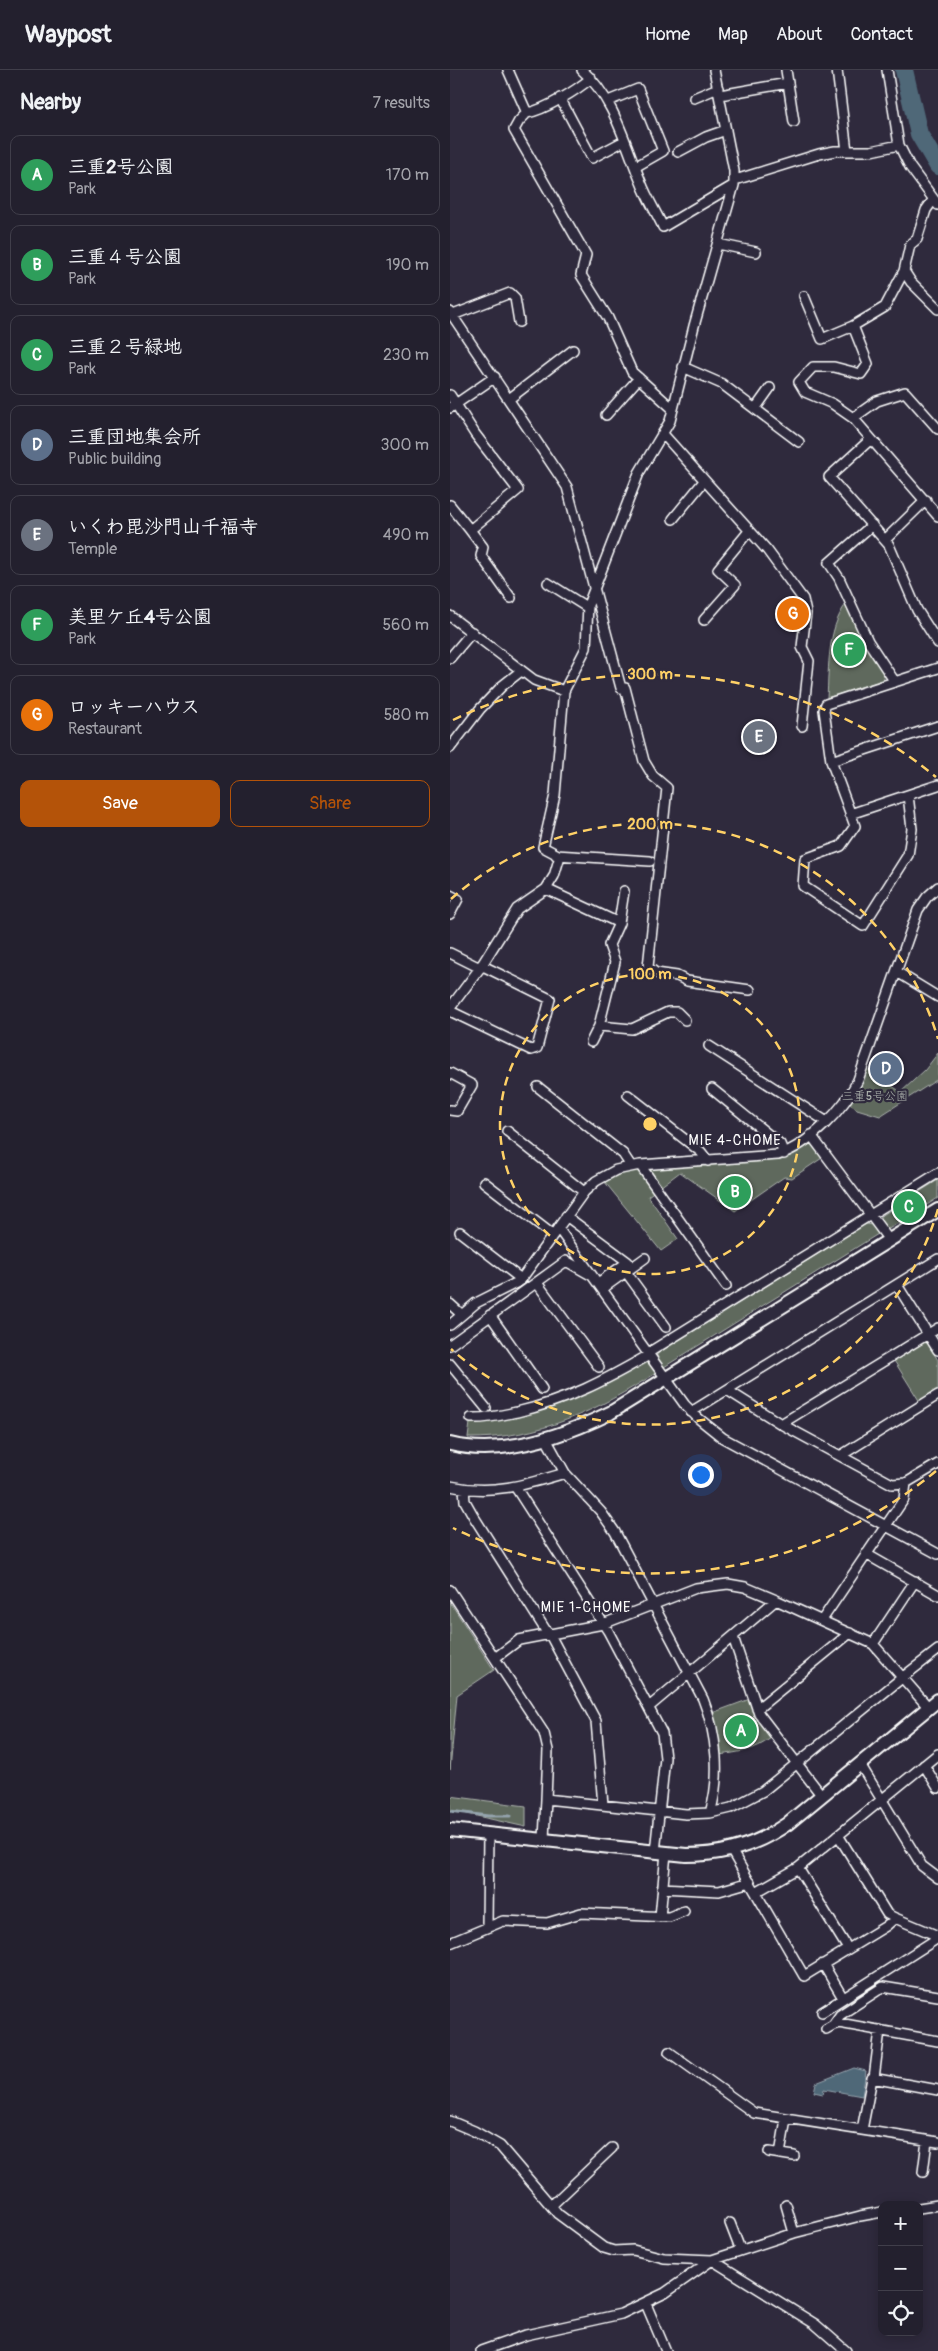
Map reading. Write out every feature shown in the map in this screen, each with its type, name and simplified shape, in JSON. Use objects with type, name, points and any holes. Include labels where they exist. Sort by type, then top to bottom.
[{"type":"street","points":[[508,70],[527,113]]},
{"type":"street","points":[[582,70],[592,78],[608,101],[635,167],[663,227],[734,182],[819,154],[871,151],[900,145]]},
{"type":"street","points":[[450,953],[480,967],[550,999],[537,1048],[531,1050],[450,1010],[480,967],[517,909],[546,889],[560,856],[543,847],[555,794],[564,691],[586,648],[588,608],[639,472],[664,434],[674,409],[683,367],[734,182],[714,70]]},
{"type":"street","points":[[786,70],[794,122]]},
{"type":"street","points":[[837,70],[847,151]]},
{"type":"street","points":[[804,296],[822,339],[853,326],[885,307],[904,271],[910,245],[917,239],[926,210],[936,203],[910,166],[900,145],[887,70]]},
{"type":"street","points":[[592,78],[560,98],[534,112],[527,113],[514,130],[586,255],[581,275],[608,318],[632,372],[674,409]]},
{"type":"street","points":[[694,98],[719,92],[788,83]]},
{"type":"street","points":[[608,101],[638,89],[662,151],[635,167]]},
{"type":"street","points":[[560,98],[592,158],[624,141]]},
{"type":"street","points":[[678,152],[706,137],[726,130]]},
{"type":"street","points":[[718,244],[756,252]]},
{"type":"street","points":[[904,271],[911,282],[938,309]]},
{"type":"street","points":[[519,322],[515,298],[510,293],[452,313],[567,486],[595,586],[609,646],[621,688],[625,688],[644,761],[653,776],[667,788],[648,967],[656,973],[677,976],[687,981],[750,990]]},
{"type":"street","points":[[853,326],[868,364],[861,374],[834,367],[813,367],[799,382],[805,392],[832,404],[853,418],[938,514]]},
{"type":"street","points":[[509,399],[573,350]]},
{"type":"street","points":[[683,367],[722,384],[799,442]]},
{"type":"street","points":[[453,405],[495,378]]},
{"type":"street","points":[[606,415],[639,378]]},
{"type":"street","points":[[755,409],[770,388]]},
{"type":"street","points":[[853,418],[878,401],[905,392],[938,429]]},
{"type":"street","points":[[450,395],[453,405],[518,490],[470,530]]},
{"type":"street","points":[[664,434],[784,572],[805,605],[802,647],[809,661],[802,726]]},
{"type":"street","points":[[871,439],[829,477],[892,550],[917,610],[938,642]]},
{"type":"street","points":[[673,519],[704,481]]},
{"type":"street","points":[[885,540],[926,500]]},
{"type":"street","points":[[452,512],[470,530],[483,547],[480,556],[511,598]]},
{"type":"street","points":[[872,525],[829,563],[840,578],[868,641],[895,682]]},
{"type":"street","points":[[704,620],[735,585],[718,569],[749,530]]},
{"type":"street","points":[[548,583],[588,608]]},
{"type":"street","points":[[450,616],[534,680],[564,691]]},
{"type":"street","points":[[450,658],[472,632]]},
{"type":"street","points":[[908,795],[912,829],[908,854],[862,926],[803,886],[804,859],[841,846],[855,826],[832,761],[824,710],[826,704],[938,668]]},
{"type":"street","points":[[450,748],[480,709],[502,686],[521,671]]},
{"type":"street","points":[[832,761],[938,726]]},
{"type":"street","points":[[850,814],[938,785]]},
{"type":"street","points":[[556,855],[650,861]]},
{"type":"street","points":[[450,1324],[476,1303],[522,1279],[584,1192],[608,1174],[636,1166],[784,1154],[827,1122],[845,1103],[858,1080],[918,910],[930,893],[938,887]]},
{"type":"street","points":[[546,889],[619,923]]},
{"type":"street","points":[[591,1042],[599,1026],[615,962],[610,945],[619,923],[624,890]]},
{"type":"street","points":[[450,895],[458,899],[450,914]]},
{"type":"street","points":[[897,972],[938,997]]},
{"type":"street","points":[[599,1026],[632,1029],[668,1012],[677,1012],[684,1020]]},
{"type":"street","points":[[710,1046],[827,1122]]},
{"type":"street","points":[[450,1073],[472,1085],[456,1111],[450,1110]]},
{"type":"street","points":[[538,1087],[636,1166],[726,1286]]},
{"type":"street","points":[[712,1089],[780,1144],[784,1154]]},
{"type":"street","points":[[628,1095],[701,1152],[708,1161]]},
{"type":"street","points":[[507,1131],[584,1192]]},
{"type":"street","points":[[811,1135],[890,1240]]},
{"type":"street","points":[[471,1418],[509,1414],[564,1398],[601,1383],[938,1173]]},
{"type":"street","points":[[484,1182],[555,1232],[598,1283],[691,1412],[723,1438],[886,1524],[938,1554]]},
{"type":"street","points":[[450,1444],[482,1449],[511,1446],[582,1426],[610,1413],[938,1210]]},
{"type":"street","points":[[566,1216],[628,1262],[598,1283]]},
{"type":"street","points":[[460,1232],[522,1279]]},
{"type":"street","points":[[598,1283],[626,1272],[645,1258]]},
{"type":"street","points":[[691,1412],[938,1259]]},
{"type":"street","points":[[450,1344],[566,1261],[598,1283]]},
{"type":"street","points":[[626,1272],[666,1327]]},
{"type":"street","points":[[537,1283],[599,1368]]},
{"type":"street","points":[[897,1285],[938,1350]]},
{"type":"street","points":[[450,1304],[461,1314]]},
{"type":"street","points":[[490,1315],[542,1389]]},
{"type":"street","points":[[781,1424],[938,1328]]},
{"type":"street","points":[[450,1364],[486,1408]]},
{"type":"street","points":[[726,1390],[781,1424],[892,1484],[906,1483],[938,1464]]},
{"type":"street","points":[[840,1456],[938,1395]]},
{"type":"street","points":[[545,1437],[565,1473],[605,1517],[690,1672],[708,1712],[714,1740],[715,1771],[710,1813]]},
{"type":"street","points":[[450,1486],[464,1489],[516,1488],[565,1473]]},
{"type":"street","points":[[822,1620],[904,1499],[906,1483]]},
{"type":"street","points":[[516,1488],[603,1624],[662,1733],[664,1748],[659,1811],[662,1888],[660,1916]]},
{"type":"street","points":[[464,1489],[466,1501],[474,1517],[549,1634],[596,1721],[603,1804]]},
{"type":"street","points":[[866,1554],[938,1595]]},
{"type":"street","points":[[872,1644],[916,1581]]},
{"type":"street","points":[[450,1830],[661,1852],[706,1855],[731,1850],[772,1834],[822,1796],[933,1704],[903,1677],[872,1644],[776,1600],[745,1588],[720,1584],[696,1588],[603,1624],[519,1640],[495,1658]]},
{"type":"street","points":[[450,1590],[546,1740],[544,1839]]},
{"type":"street","points":[[649,1707],[776,1600]]},
{"type":"street","points":[[757,1709],[850,1633]]},
{"type":"street","points":[[733,1637],[757,1709],[766,1727],[822,1796]]},
{"type":"street","points":[[546,1799],[659,1811],[710,1813],[748,1801],[763,1792],[938,1650]]},
{"type":"street","points":[[756,1892],[798,1868],[938,1754]]},
{"type":"street","points":[[860,1764],[922,1866],[938,1878]]},
{"type":"street","points":[[924,1765],[938,1788]]},
{"type":"street","points":[[488,1834],[488,1926]]},
{"type":"street","points":[[838,1835],[887,1914],[938,1937]]},
{"type":"street","points":[[731,1850],[804,1976],[886,1926],[895,1918]]},
{"type":"street","points":[[798,1868],[848,1949]]},
{"type":"street","points":[[662,1888],[719,1892],[750,1882]]},
{"type":"street","points":[[450,1942],[503,1921],[547,1923],[581,1913],[669,1917],[684,1911]]},
{"type":"street","points":[[822,2012],[938,1937]]},
{"type":"street","points":[[823,1964],[843,1998]]},
{"type":"street","points":[[938,1996],[883,1987],[840,2016],[829,2027],[839,2023],[938,2041]]},
{"type":"street","points":[[862,2130],[872,2078],[874,2078],[880,2030]]},
{"type":"street","points":[[669,2052],[754,2114],[938,2142]]},
{"type":"street","points":[[874,2078],[938,2090]]},
{"type":"street","points":[[780,2154],[786,2118]]},
{"type":"street","points":[[450,2121],[474,2131],[500,2146],[567,2221],[609,2250],[633,2250],[664,2258],[712,2260],[816,2324],[846,2351]]},
{"type":"street","points":[[923,2172],[927,2140]]},
{"type":"street","points":[[552,2205],[612,2148]]},
{"type":"street","points":[[769,2152],[794,2156]]},
{"type":"street","points":[[786,2205],[794,2233]]},
{"type":"street","points":[[923,2208],[938,2206]]},
{"type":"street","points":[[481,2351],[526,2335],[606,2319],[646,2304],[712,2260],[794,2233],[878,2213]]},
{"type":"street","points":[[730,2224],[740,2250]]},
{"type":"street","points":[[646,2304],[666,2351]]},
{"type":"green space","points":[[846,604],[864,642],[885,675],[883,680],[827,698],[832,637],[835,625]]},
{"type":"green space","name":"三重5号公園","points":[[938,1053],[938,1079],[880,1116],[857,1109],[850,1104],[867,1069],[901,1092],[925,1070]]},
{"type":"green space","points":[[809,1142],[822,1158],[792,1178],[784,1177],[735,1211],[680,1172],[648,1196],[678,1239],[661,1251],[604,1181],[637,1170],[781,1160]]},
{"type":"green space","points":[[938,1180],[938,1198],[887,1230],[880,1220],[881,1216]]},
{"type":"green space","points":[[866,1224],[872,1225],[878,1234],[664,1367],[657,1358],[657,1354]]},
{"type":"green space","points":[[922,1342],[927,1343],[938,1360],[938,1391],[920,1402],[893,1359]]},
{"type":"green space","points":[[644,1362],[649,1363],[656,1373],[612,1399],[567,1420],[519,1433],[494,1437],[468,1438],[470,1423],[486,1422],[548,1407],[596,1388]]},
{"type":"green space","points":[[450,1602],[494,1670],[457,1695],[450,1770]]},
{"type":"green space","points":[[750,1699],[755,1716],[771,1738],[740,1752],[719,1755],[712,1713]]},
{"type":"green space","points":[[450,1796],[526,1806],[526,1827],[450,1810]]},
{"type":"water","points":[[854,2068],[866,2071],[862,2096],[824,2089],[823,2094],[814,2092],[816,2083]]},
{"type":"waterway","points":[[904,70],[919,134],[938,166]]},
{"type":"waterway","points":[[450,1811],[488,1816],[510,1816]]},
{"type":"place","name":"ロッキーハウス","points":[[793,614]]},
{"type":"place","name":"美里ケ丘4号公園","points":[[849,650]]},
{"type":"place","name":"いくわ毘沙門山千福寺","points":[[759,737]]},
{"type":"place","name":"三重団地集会所","points":[[886,1069]]},
{"type":"place","name":"三重４号公園","points":[[735,1192]]},
{"type":"place","name":"三重２号緑地","points":[[909,1207]]},
{"type":"place","name":"三重2号公園","points":[[741,1731]]},
{"type":"district","name":"MIE 4-CHOME","points":[[735,1140]]},
{"type":"district","name":"MIE 1-CHOME","points":[[586,1607]]}]
